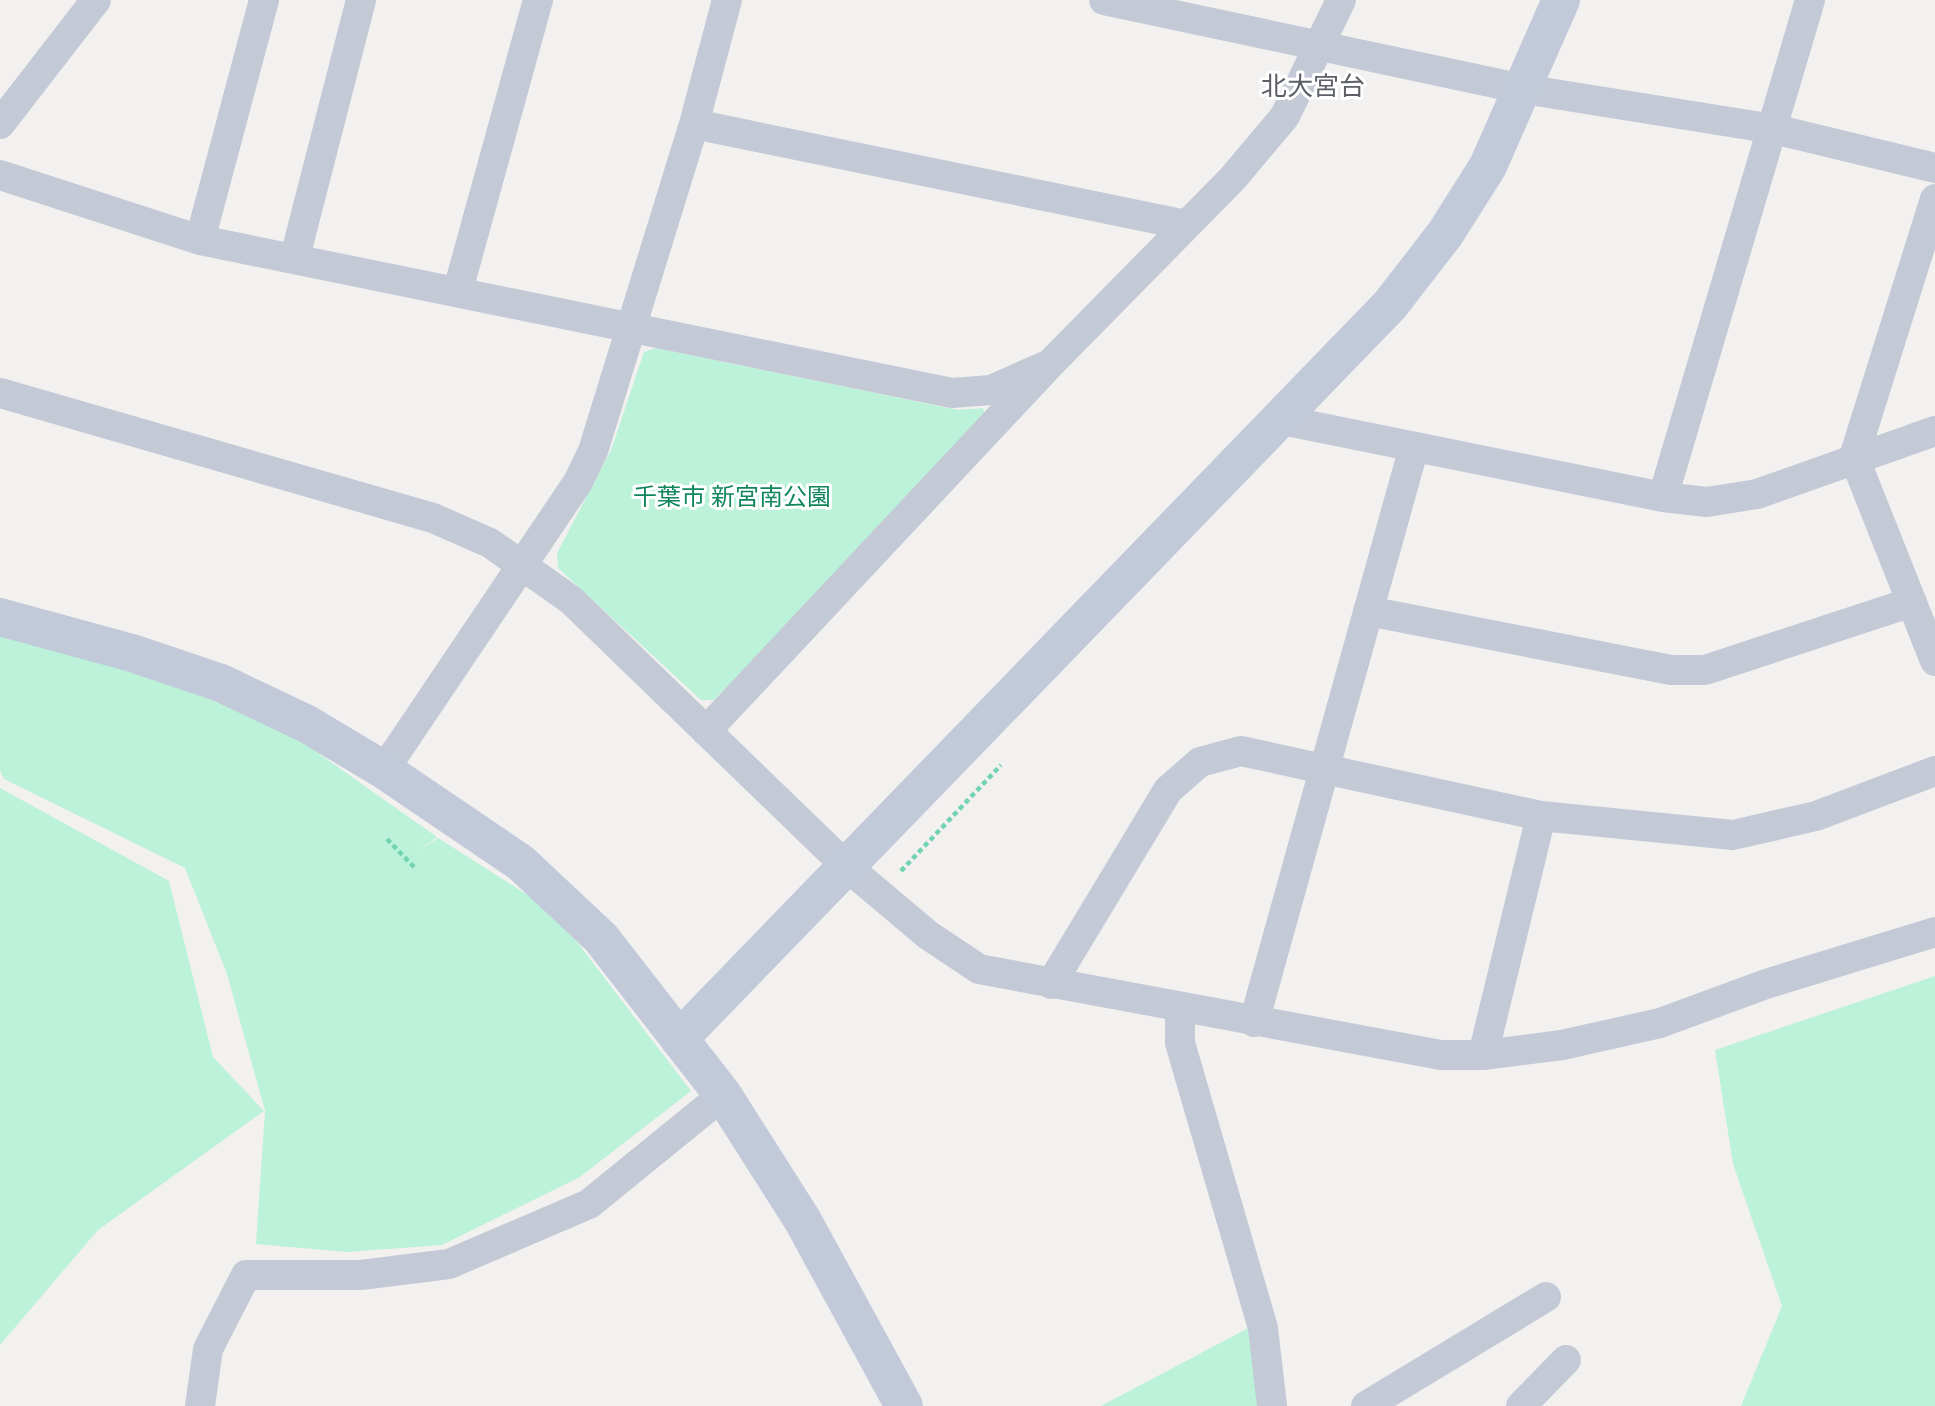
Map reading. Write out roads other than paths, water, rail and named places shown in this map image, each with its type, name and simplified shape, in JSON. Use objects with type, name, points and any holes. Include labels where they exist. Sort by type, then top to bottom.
[{"type":"street","points":[[200,240],[264,0]]},
{"type":"street","points":[[295,257],[361,0]]},
{"type":"street","points":[[458,290],[538,0]]},
{"type":"street","points":[[384,770],[578,482],[593,452],[694,124],[727,0]]},
{"type":"street","points":[[1104,0],[1523,89],[1774,129],[1935,168]]},
{"type":"street","points":[[706,732],[1050,364],[1233,178],[1285,116],[1341,0]]},
{"type":"street","points":[[679,1039],[1390,305],[1445,234],[1488,166],[1560,0]]},
{"type":"street","points":[[1663,497],[1810,0]]},
{"type":"street","points":[[0,124],[94,1]]},
{"type":"street","points":[[694,124],[1186,225]]},
{"type":"street","points":[[0,175],[200,240],[458,290],[952,393],[991,390],[1050,364]]},
{"type":"street","points":[[1935,199],[1854,457],[1935,661]]},
{"type":"street","points":[[0,393],[433,518],[490,543],[571,600],[846,866],[928,935],[979,969],[1441,1055],[1483,1055],[1562,1045],[1660,1023],[1766,984],[1935,932]]},
{"type":"street","points":[[1277,419],[1663,497],[1707,502],[1757,494],[1854,457],[1935,431]]},
{"type":"street","points":[[1254,1022],[1413,447]]},
{"type":"street","points":[[1368,611],[1671,670],[1705,670],[1912,602]]},
{"type":"street","points":[[0,617],[132,653],[221,683],[307,724],[384,770],[522,863],[601,938],[723,1095],[803,1221],[904,1406]]},
{"type":"street","points":[[1052,984],[1168,790],[1200,762],[1241,751],[1541,816],[1733,835],[1816,816],[1935,771]]},
{"type":"street","points":[[1483,1055],[1541,816]]},
{"type":"street","points":[[1180,1008],[1180,1043],[1263,1328],[1272,1406]]},
{"type":"street","points":[[200,1406],[208,1349],[246,1275],[361,1275],[449,1264],[589,1204],[723,1095]]},
{"type":"street","points":[[1366,1406],[1546,1297]]},
{"type":"street","points":[[1521,1406],[1566,1360]]},
{"type":"district","name":"北大宮台","points":[[1313,86]]},
{"type":"park label","name":"千葉市 新宮南公園","points":[[732,496]]}]
